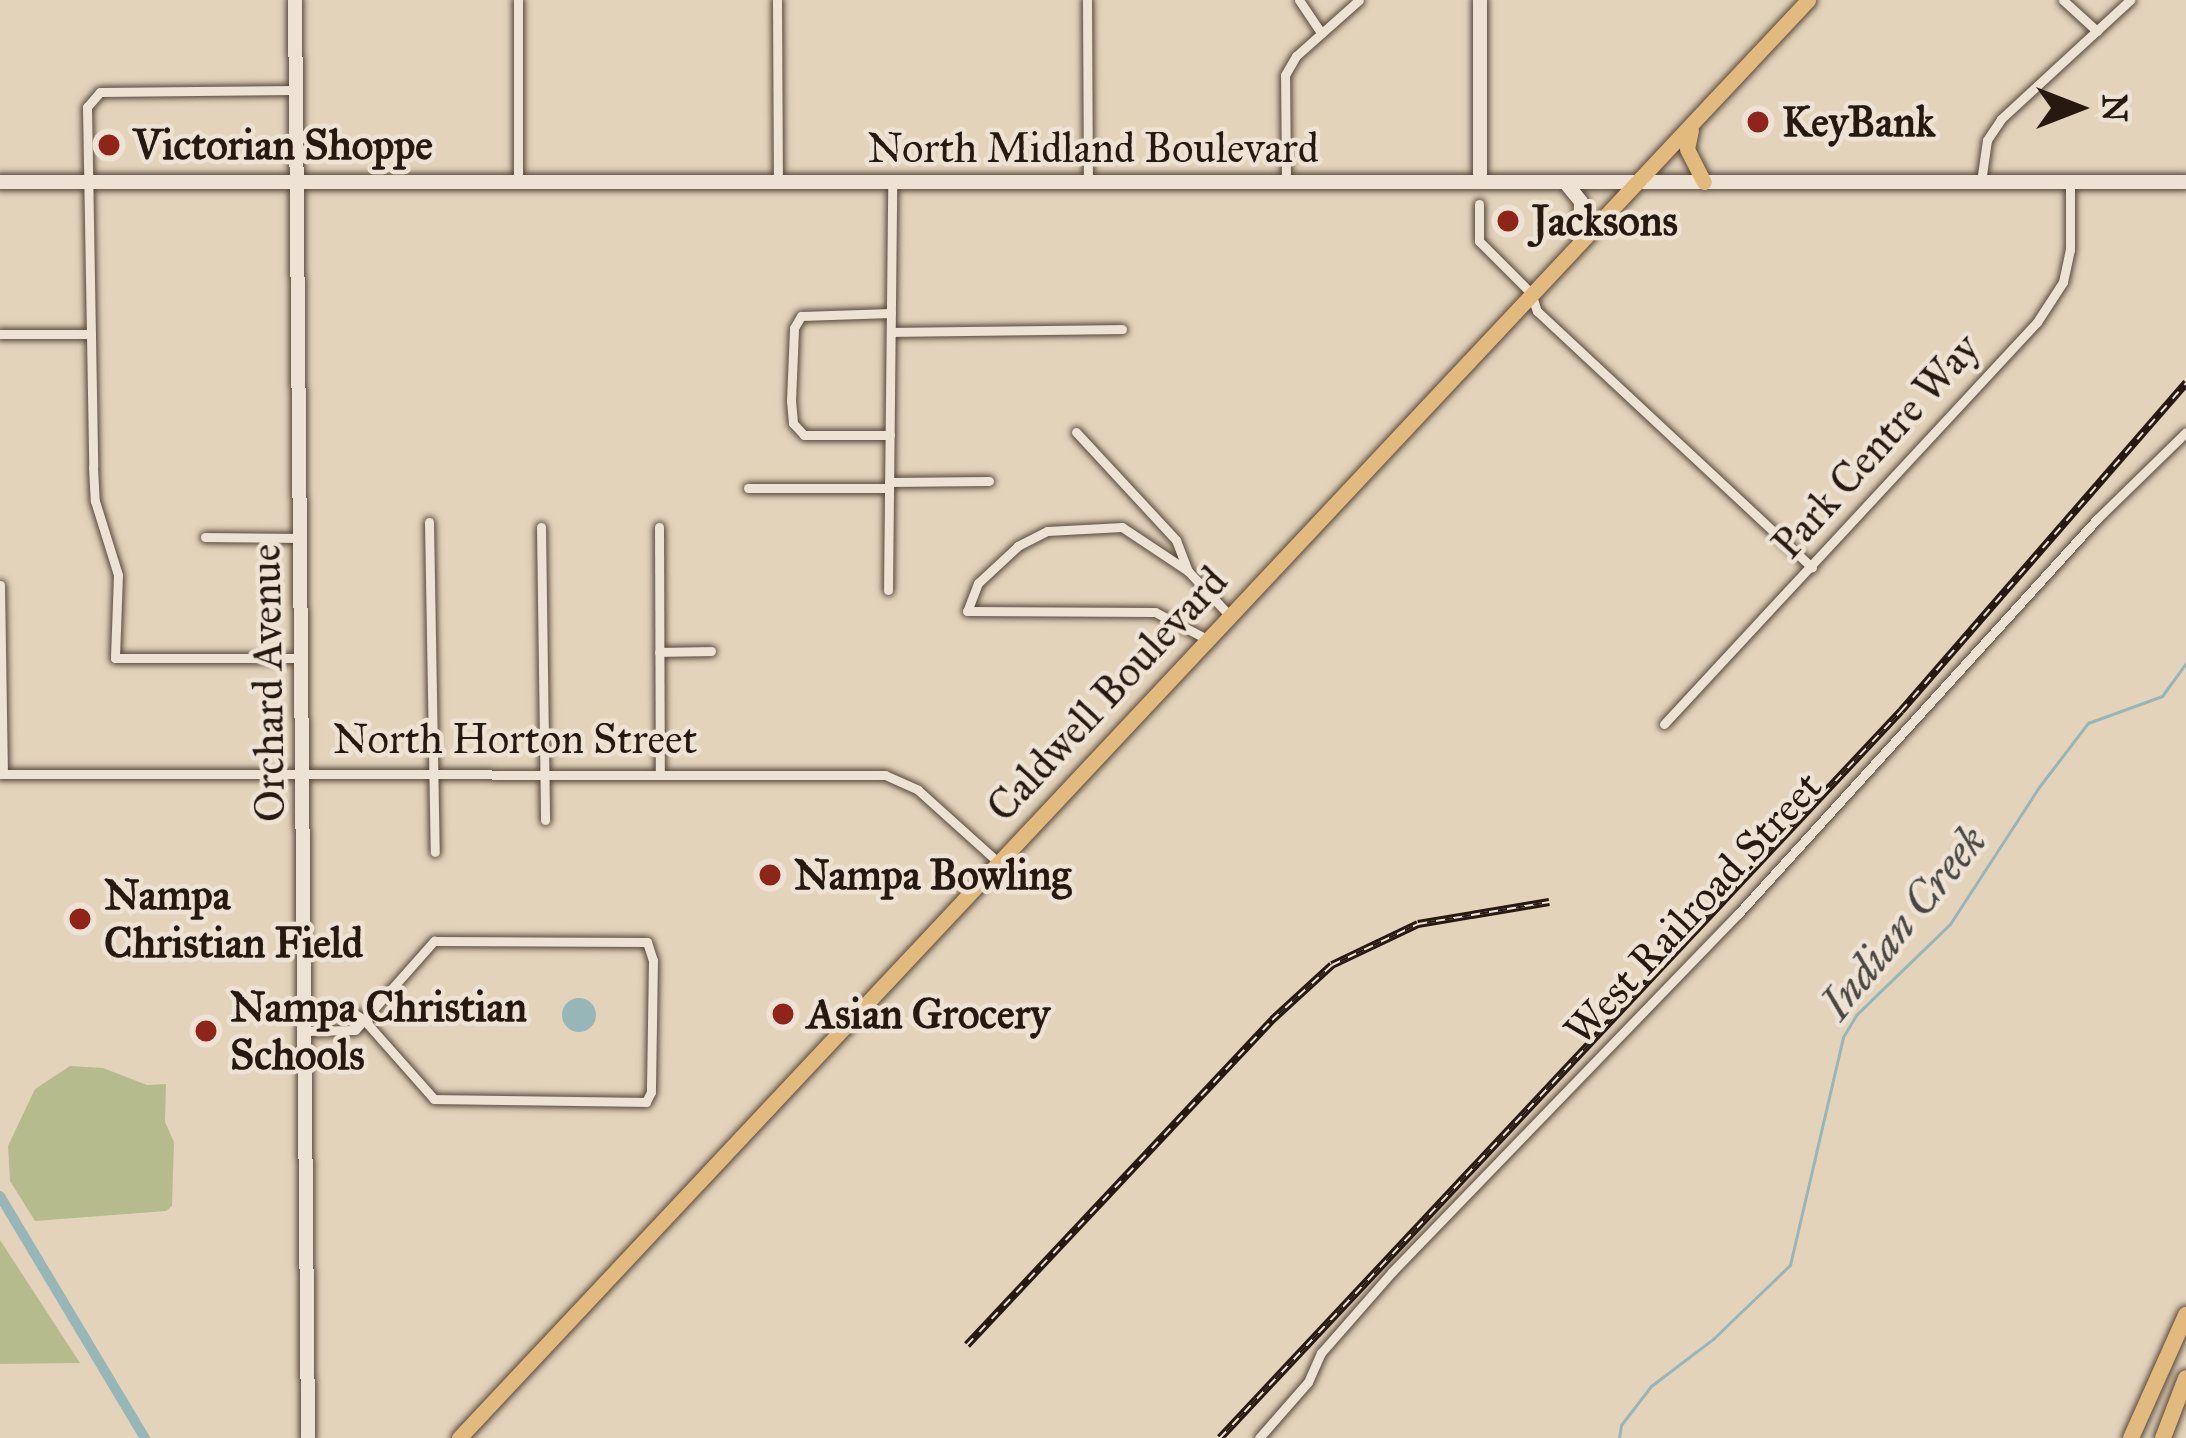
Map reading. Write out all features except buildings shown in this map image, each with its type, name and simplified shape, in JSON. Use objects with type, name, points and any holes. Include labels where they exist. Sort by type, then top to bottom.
[{"type":"highway","points":[[2131,1438],[2186,1315]]},
{"type":"highway","points":[[2163,1438],[2186,1378]]},
{"type":"main road","name":"Caldwell Boulevard","points":[[459,1438],[1808,0]]},
{"type":"main road","points":[[1691,128],[1687,149],[1704,182]]},
{"type":"street","name":"Orchard Avenue","points":[[295,0],[308,1438]]},
{"type":"street","points":[[518,0],[518,181]]},
{"type":"street","points":[[777,0],[778,180]]},
{"type":"street","points":[[1087,0],[1088,182]]},
{"type":"street","points":[[1299,0],[1321,33]]},
{"type":"street","points":[[1286,181],[1285,75],[1296,56],[1359,0]]},
{"type":"street","points":[[1480,0],[1480,182]]},
{"type":"street","points":[[2063,0],[2097,31]]},
{"type":"street","points":[[1981,182],[1987,140],[2001,119],[2130,0]]},
{"type":"street","points":[[295,90],[100,92],[87,106],[94,501],[118,575],[115,658],[301,658]]},
{"type":"street","points":[[888,590],[892,181]]},
{"type":"street","name":"North Midland Boulevard","points":[[0,182],[2186,182]]},
{"type":"street","points":[[1565,182],[1581,202],[1580,242]]},
{"type":"street","name":"Park Centre Way","points":[[1664,724],[2043,314],[2066,266],[2070,183]]},
{"type":"street","points":[[1479,203],[1479,241],[1531,293],[1537,311],[1812,567]]},
{"type":"street","points":[[890,435],[804,435],[793,423],[791,401],[794,328],[801,316],[891,313]]},
{"type":"street","points":[[891,332],[1122,329]]},
{"type":"street","points":[[0,334],[91,334]]},
{"type":"street","points":[[1076,432],[1176,541],[1188,571]]},
{"type":"street","name":"West Railroad Street","points":[[1259,1438],[1299,1394],[1321,1353],[1392,1272],[1738,914],[2097,519],[2186,432]]},
{"type":"street","points":[[748,488],[989,481]]},
{"type":"street","points":[[429,522],[435,852]]},
{"type":"street","points":[[541,527],[544,820]]},
{"type":"street","points":[[659,527],[659,772]]},
{"type":"street","points":[[1207,639],[1154,612],[967,610],[978,583],[1018,546],[1047,531],[1121,527],[1188,571],[1229,616]]},
{"type":"street","points":[[205,537],[299,538]]},
{"type":"street","points":[[0,585],[1,774]]},
{"type":"street","points":[[659,652],[711,651]]},
{"type":"street","name":"North Horton Street","points":[[1,774],[892,776],[919,790],[998,862]]},
{"type":"street","points":[[305,1012],[352,1012],[364,1020],[434,1099],[646,1102],[651,1092],[653,960],[646,942],[434,941],[364,1020],[355,1030],[305,1031]]},
{"type":"green space","points":[[70,1066],[103,1068],[147,1085],[166,1084],[165,1122],[174,1142],[172,1206],[166,1211],[35,1221],[10,1181],[8,1146],[35,1089]]},
{"type":"green space","points":[[0,1240],[80,1363],[0,1364]]},
{"type":"water","points":[[579,998],[591,1003],[596,1015],[591,1027],[579,1032],[567,1027],[562,1015],[567,1003]]},
{"type":"waterway","name":"Indian Creek","points":[[1619,1438],[1621,1425],[1651,1386],[1713,1339],[1790,1265],[1843,1037],[1856,1015],[1950,924],[2039,787],[2088,723],[2162,696],[2186,663]]},
{"type":"waterway","points":[[0,1196],[145,1438]]},
{"type":"railway","points":[[1220,1438],[1901,711],[2186,383]]},
{"type":"railway","points":[[967,1345],[1272,1020],[1332,965],[1418,924],[1549,902]]},
{"type":"place","name":"KeyBank","points":[[1758,122]]},
{"type":"place","name":"Victorian Shoppe","points":[[109,145]]},
{"type":"place","name":"Jacksons","points":[[1508,221]]},
{"type":"place","name":"Nampa Bowling","points":[[770,875]]},
{"type":"place","name":"Nampa Christian Field","points":[[80,919]]},
{"type":"place","name":"Asian Grocery","points":[[783,1014]]},
{"type":"place","name":"Nampa Christian Schools","points":[[206,1031]]}]
